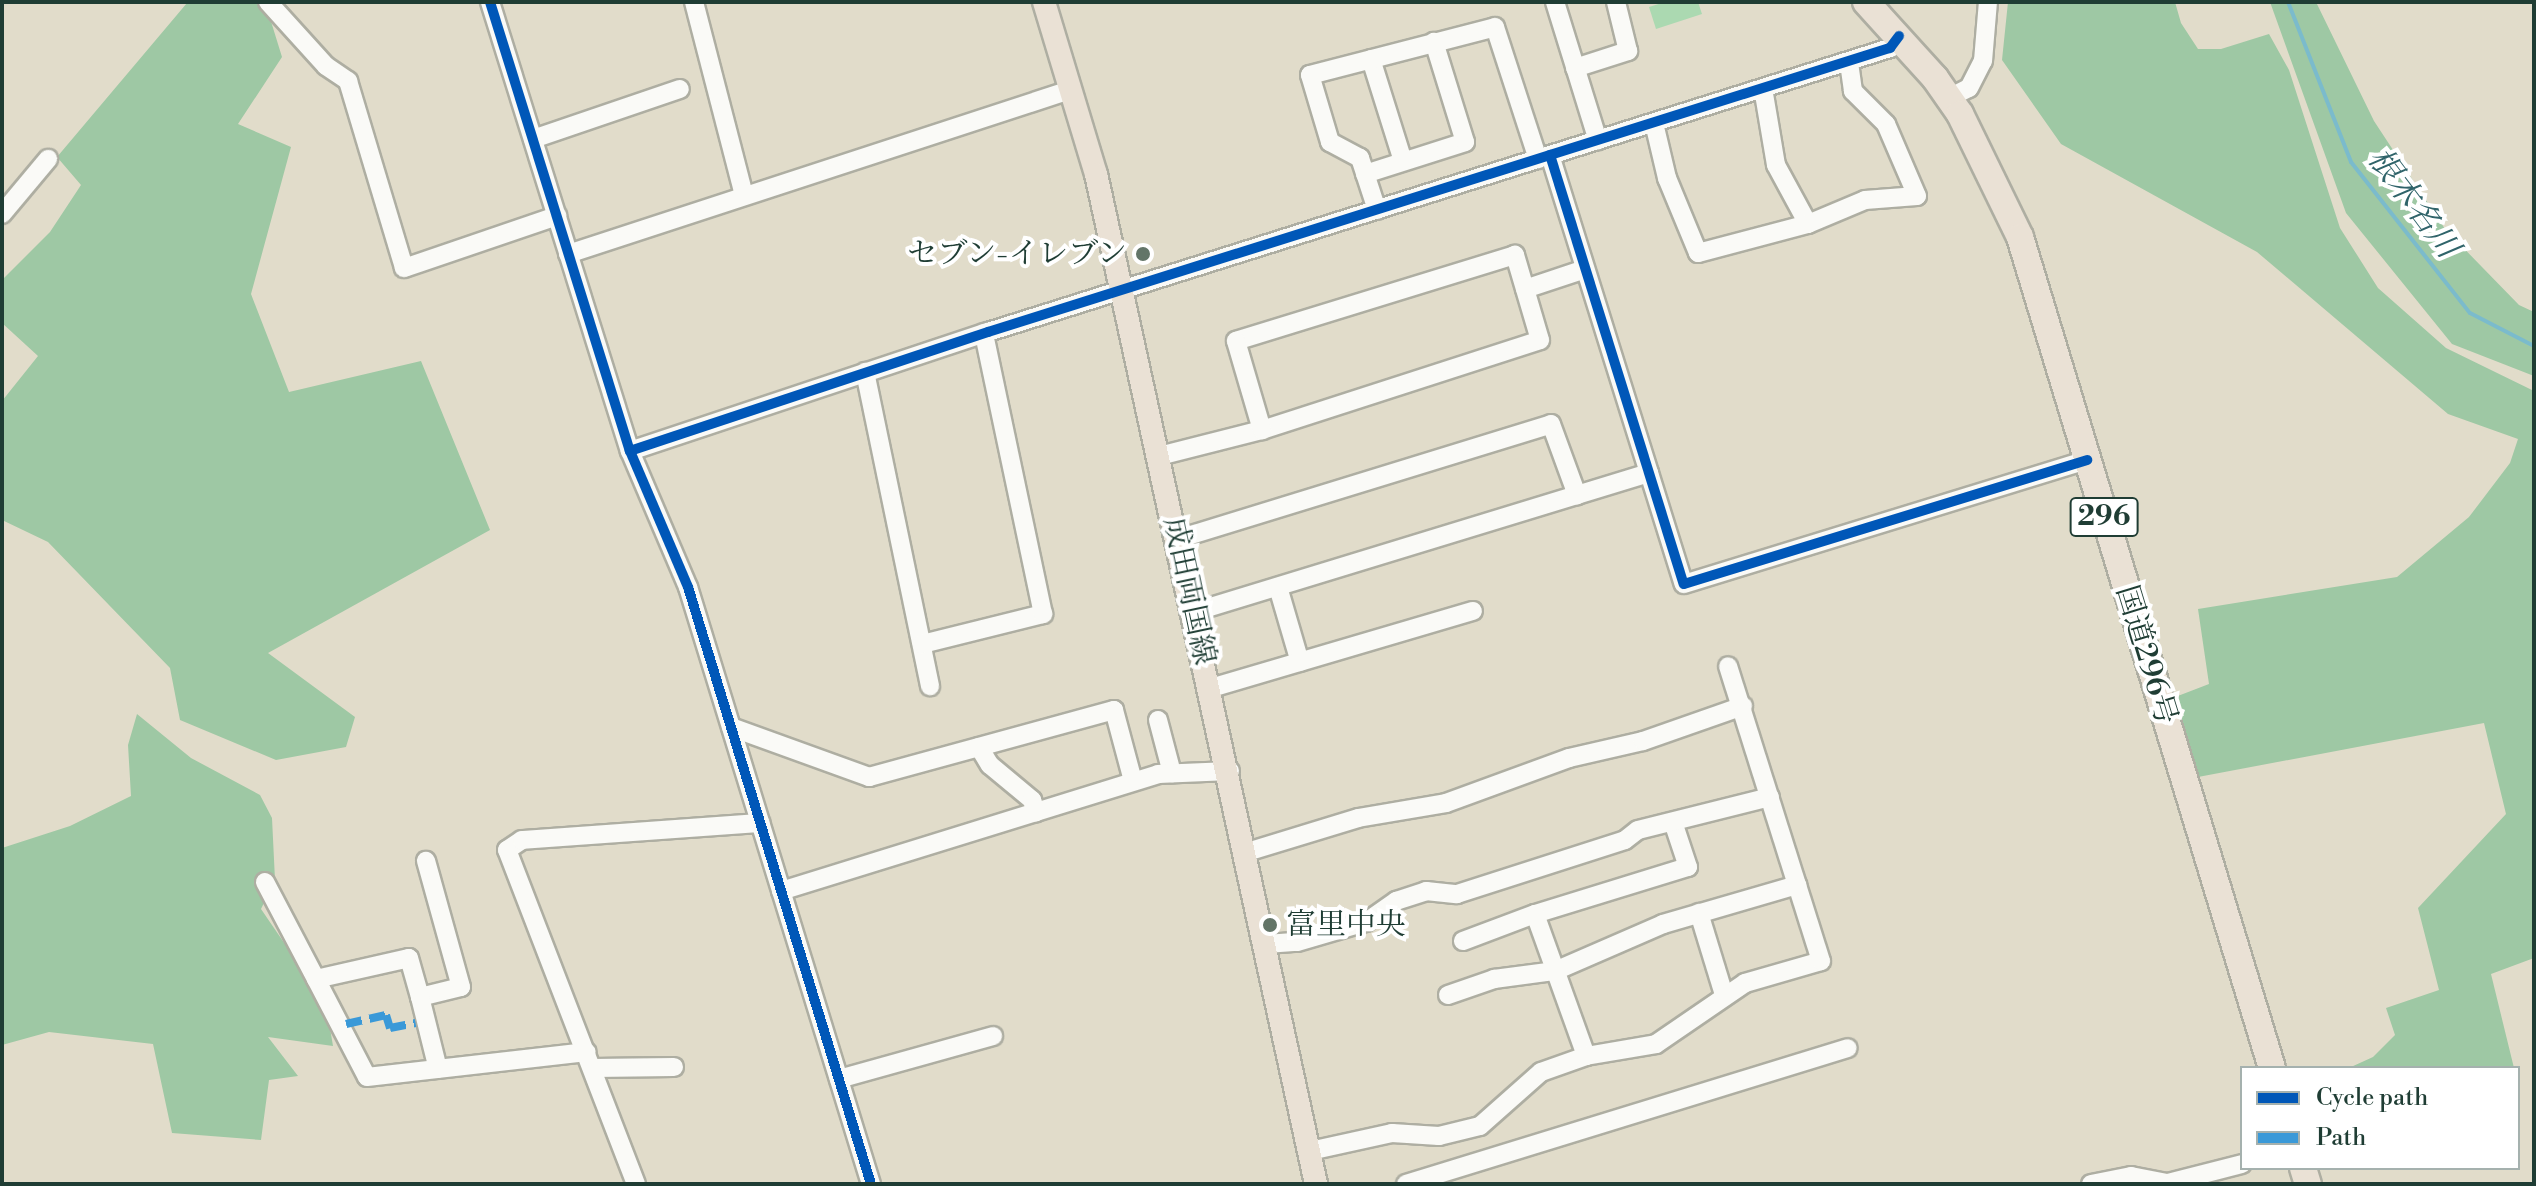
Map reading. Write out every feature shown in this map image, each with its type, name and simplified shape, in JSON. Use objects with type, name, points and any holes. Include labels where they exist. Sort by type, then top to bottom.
[{"type":"highway","name":"国道296号","points":[[1866,2],[1899,36],[1949,98],[1992,171],[2020,237],[2271,1066]]},
{"type":"main road","name":"成田両国線","points":[[1044,2],[1123,290],[1230,771],[1316,1184]]},
{"type":"street","points":[[268,2],[326,66],[348,81],[404,268],[557,216]]},
{"type":"street","points":[[490,2],[630,451],[688,587],[871,1184]]},
{"type":"street","points":[[694,2],[744,196]]},
{"type":"street","points":[[1555,2],[1598,141]]},
{"type":"street","points":[[1575,68],[1628,51],[1616,2]]},
{"type":"street","points":[[1949,98],[1975,57],[1981,2]]},
{"type":"street","points":[[1949,98],[1969,88],[1983,61],[1988,2]]},
{"type":"street","points":[[1377,210],[1360,158],[1330,142],[1310,75],[1495,27],[1585,269],[1684,584],[2087,460]]},
{"type":"street","points":[[630,451],[984,333],[1890,48],[1899,36]]},
{"type":"street","points":[[1365,174],[1465,142],[1434,42]]},
{"type":"street","points":[[1371,59],[1403,161]]},
{"type":"street","points":[[1654,123],[1667,178],[1698,253],[1808,224],[1865,200],[1917,196],[1886,124],[1853,91],[1849,61]]},
{"type":"street","points":[[1763,88],[1776,165],[1808,224]]},
{"type":"street","points":[[533,139],[680,89]]},
{"type":"street","points":[[568,254],[1070,90]]},
{"type":"street","points":[[2,214],[48,159]]},
{"type":"street","points":[[1159,456],[1262,430],[1540,340],[1515,255],[1236,341],[1262,430]]},
{"type":"street","points":[[1525,289],[1585,269]]},
{"type":"street","points":[[922,644],[1043,614],[984,333]]},
{"type":"street","points":[[865,372],[930,686]]},
{"type":"street","points":[[1178,539],[1551,424],[1577,495]]},
{"type":"street","points":[[1194,612],[1649,473]]},
{"type":"street","points":[[1278,587],[1300,662]]},
{"type":"street","points":[[1211,688],[1473,611]]},
{"type":"street","points":[[1310,1151],[1392,1133],[1439,1136],[1480,1126],[1541,1072],[1586,1056],[1656,1044],[1745,983],[1821,961],[1728,666]]},
{"type":"street","points":[[1247,852],[1358,818],[1446,803],[1569,758],[1643,741],[1743,706]]},
{"type":"street","points":[[731,727],[869,777],[1114,710],[1133,781]]},
{"type":"street","points":[[1158,720],[1172,773]]},
{"type":"street","points":[[979,747],[990,765],[1032,800],[1036,812]]},
{"type":"street","points":[[781,891],[1133,781],[1172,773],[1230,771]]},
{"type":"street","points":[[1266,944],[1297,942],[1366,922],[1396,901],[1416,894],[1457,894],[1673,822],[1770,797]]},
{"type":"street","points":[[1463,941],[1535,914],[1688,867],[1673,822]]},
{"type":"street","points":[[636,1184],[507,850],[522,840],[760,823]]},
{"type":"street","points":[[420,997],[461,987],[426,861]]},
{"type":"street","points":[[265,882],[367,1077],[438,1069],[590,1060],[674,1067]]},
{"type":"street","points":[[1448,995],[1494,979],[1555,971],[1699,913],[1797,885]]},
{"type":"street","points":[[1699,913],[1724,995]]},
{"type":"street","points":[[1535,914],[1586,1056]]},
{"type":"street","points":[[316,979],[409,958],[438,1069]]},
{"type":"street","points":[[839,1079],[993,1036]]},
{"type":"street","points":[[1406,1184],[1848,1048]]},
{"type":"street","points":[[2091,1184],[2131,1176],[2168,1183],[2240,1165]]},
{"type":"green space","points":[[265,2],[282,57],[238,124],[291,147],[251,294],[289,392],[421,361],[490,530],[268,653],[355,717],[346,747],[276,760],[180,720],[170,668],[48,542],[2,520],[2,401],[38,356],[2,323],[2,280],[50,232],[81,185],[57,157],[187,3]]},
{"type":"green space","points":[[1665,2],[1698,2],[1702,14],[1656,29],[1649,7]]},
{"type":"green space","points":[[2008,2],[2175,2],[2181,23],[2198,49],[2221,49],[2269,34],[2289,70],[2340,228],[2378,288],[2446,348],[2534,391],[2534,958],[2491,974],[2514,1066],[2353,1066],[2373,1057],[2395,1035],[2386,1008],[2439,990],[2418,908],[2506,814],[2484,723],[2198,777],[2170,699],[2209,684],[2198,609],[2397,577],[2469,517],[2510,463],[2518,439],[2448,414],[2257,252],[2061,144],[2002,60]]},
{"type":"green space","points":[[2270,2],[2316,2],[2374,121],[2445,229],[2519,305],[2534,312],[2534,376],[2452,344],[2346,213]]},
{"type":"green space","points":[[137,714],[191,758],[260,795],[272,818],[275,880],[261,909],[302,969],[329,1022],[333,1046],[268,1037],[298,1076],[269,1080],[261,1140],[172,1133],[153,1044],[49,1032],[2,1045],[2,848],[70,826],[131,796],[128,745]]},
{"type":"waterway","name":"根木名川","points":[[2288,2],[2351,162],[2470,313],[2534,346]]},
{"type":"marked path","points":[[346,1024],[386,1015],[390,1028],[416,1023]]},
{"type":"cycle path","points":[[490,2],[630,451],[688,587],[871,1184]]},
{"type":"cycle path","points":[[630,451],[988,332],[1890,48],[1899,36]]},
{"type":"cycle path","points":[[1550,155],[1684,584],[2087,460]]},
{"type":"place","name":"セブン-イレブン","points":[[1143,254]]},
{"type":"place","name":"富里中央","points":[[1270,925]]}]
